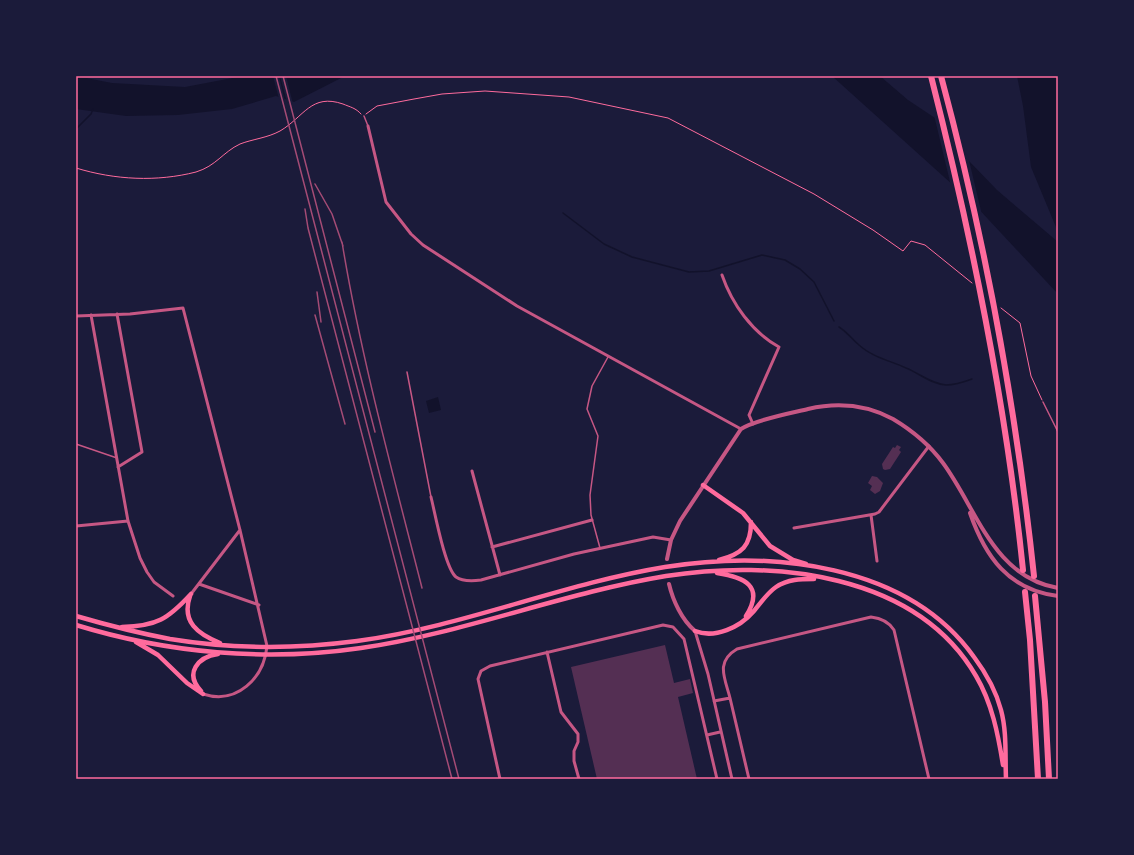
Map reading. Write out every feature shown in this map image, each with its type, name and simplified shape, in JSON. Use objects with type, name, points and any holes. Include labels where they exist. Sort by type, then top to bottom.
[{"type":"highway","points":[[931,76],[963,208],[991,345],[1009,456],[1023,570]]},
{"type":"highway","points":[[942,76],[973,206],[1000,336],[1019,453],[1034,576]]},
{"type":"highway","points":[[1025,592],[1030,640],[1038,779]]},
{"type":"highway","points":[[1036,596],[1045,702],[1049,779]]},
{"type":"main road","points":[[703,485],[732,504],[751,522],[764,540],[793,560],[816,568],[866,580],[894,590],[926,608],[963,642],[987,677],[998,702],[1004,728],[1005,779]]},
{"type":"main road","points":[[704,563],[726,558],[745,547],[750,538],[751,522]]},
{"type":"main road","points":[[76,616],[113,627],[170,639],[225,645],[278,646],[338,643],[398,634],[438,625],[601,581],[655,569],[704,563],[762,562],[816,568]]},
{"type":"main road","points":[[76,625],[131,640],[188,650],[230,654],[277,655],[338,651],[400,642],[602,589],[680,574],[762,571],[832,580],[870,590],[900,603],[930,623],[956,648],[970,667],[986,697],[997,732],[1005,779]]},
{"type":"main road","points":[[704,572],[737,577],[747,582],[752,592],[752,603],[743,621]]},
{"type":"main road","points":[[695,631],[705,634],[734,627],[743,621],[771,592],[785,582],[804,579],[832,580]]},
{"type":"main road","points":[[191,594],[187,605],[188,613],[195,629],[202,635],[225,645]]},
{"type":"main road","points":[[113,627],[137,627],[166,618],[191,594]]},
{"type":"main road","points":[[131,640],[158,655],[186,683],[203,694]]},
{"type":"main road","points":[[203,694],[195,683],[194,674],[197,663],[210,656],[230,654]]},
{"type":"street","points":[[368,126],[386,202],[411,234],[423,246],[517,306],[741,429]]},
{"type":"street","points":[[722,275],[737,306],[747,320],[764,338],[780,347],[749,415],[753,424]]},
{"type":"street","points":[[76,316],[183,308],[259,605],[266,638],[266,658],[256,678],[249,684],[227,696],[216,698],[203,694]]},
{"type":"street","points":[[117,314],[142,452],[118,467]]},
{"type":"street","points":[[90,315],[128,521],[140,558],[147,572],[157,585],[173,596]]},
{"type":"street","points":[[667,559],[671,540],[683,516],[741,429],[753,424],[824,406],[853,405],[867,408],[891,418],[907,428],[930,446],[948,470],[967,505],[993,546],[1004,560],[1017,571],[1035,581],[1058,588]]},
{"type":"street","points":[[794,528],[871,515],[879,512],[930,446]]},
{"type":"street","points":[[472,471],[500,575]]},
{"type":"street","points":[[431,497],[448,563],[456,577],[464,581],[481,580],[600,548],[653,538],[671,540]]},
{"type":"street","points":[[967,505],[978,535],[992,560],[1004,572],[1020,584],[1039,592],[1058,596]]},
{"type":"street","points":[[871,515],[877,561]]},
{"type":"street","points":[[492,547],[592,520]]},
{"type":"street","points":[[76,526],[128,521]]},
{"type":"street","points":[[191,594],[240,530]]},
{"type":"street","points":[[199,584],[259,605]]},
{"type":"street","points":[[669,584],[676,605],[688,624],[695,631],[714,701],[732,779]]},
{"type":"street","points":[[749,779],[723,670],[725,657],[737,649],[872,617],[879,618],[891,625],[894,630],[929,779]]},
{"type":"street","points":[[500,779],[478,679],[479,674],[490,666],[659,625],[673,627],[681,634],[686,645],[718,779]]},
{"type":"street","points":[[547,652],[561,712],[578,734],[578,742],[574,751],[574,761],[579,779]]},
{"type":"street","points":[[714,701],[730,698]]},
{"type":"street","points":[[707,735],[720,732]]},
{"type":"lane","points":[[364,116],[368,126]]},
{"type":"lane","points":[[600,548],[592,520],[590,495],[598,436],[587,409],[592,386],[608,357]]},
{"type":"lane","points":[[407,372],[431,497]]},
{"type":"lane","points":[[1043,402],[1058,432]]},
{"type":"lane","points":[[76,444],[117,458]]},
{"type":"path","points":[[76,168],[129,178],[164,178],[197,172],[213,165],[227,152],[240,144],[268,137],[294,122],[307,108],[316,103],[327,101],[336,102],[354,108],[364,116],[370,109],[377,106],[442,94],[485,91],[569,97],[668,118],[814,194],[903,250],[911,241],[925,245],[972,283]]},
{"type":"path","points":[[1001,308],[1020,323],[1031,376],[1043,402]]},
{"type":"shaded area","points":[[76,76],[112,83],[185,87],[243,76],[345,76],[294,102],[276,96],[232,109],[178,115],[126,116],[76,109]]},
{"type":"shaded area","points":[[832,76],[880,76],[908,100],[935,118],[969,161],[997,190],[1058,242],[1058,294],[974,204]]},
{"type":"shaded area","points":[[1017,76],[1058,76],[1058,232],[1031,167],[1023,106]]},
{"type":"shaded area","points":[[438,397],[441,410],[429,413],[426,401]]},
{"type":"pier","points":[[273,76],[279,76],[285,102],[279,99]]},
{"type":"pier","points":[[280,76],[286,76],[293,104],[287,102]]},
{"type":"pier","points":[[934,115],[968,156],[982,215],[951,186]]},
{"type":"building","points":[[897,445],[901,447],[899,450],[901,452],[890,469],[883,469],[882,464],[893,447],[895,448]]},
{"type":"building","points":[[872,476],[877,477],[883,483],[880,491],[875,494],[870,490],[872,486],[868,483]]},
{"type":"building","points":[[665,645],[674,683],[690,679],[693,693],[678,697],[697,779],[597,779],[571,667]]},
{"type":"waterway","points":[[76,129],[91,114],[93,109]]},
{"type":"waterway","points":[[563,213],[604,244],[632,257],[689,272],[709,271],[762,255],[785,260],[800,269],[814,282],[834,321]]},
{"type":"waterway","points":[[839,327],[870,353],[911,370],[935,383],[949,385],[972,379]]},
{"type":"railway","points":[[276,76],[459,779]]},
{"type":"railway","points":[[283,76],[375,432]]},
{"type":"railway","points":[[315,184],[332,214],[343,246]]},
{"type":"railway","points":[[305,209],[308,228],[452,779]]},
{"type":"railway","points":[[342,242],[358,329],[422,588]]},
{"type":"railway","points":[[317,292],[321,322]]},
{"type":"railway","points":[[315,315],[345,424]]}]
